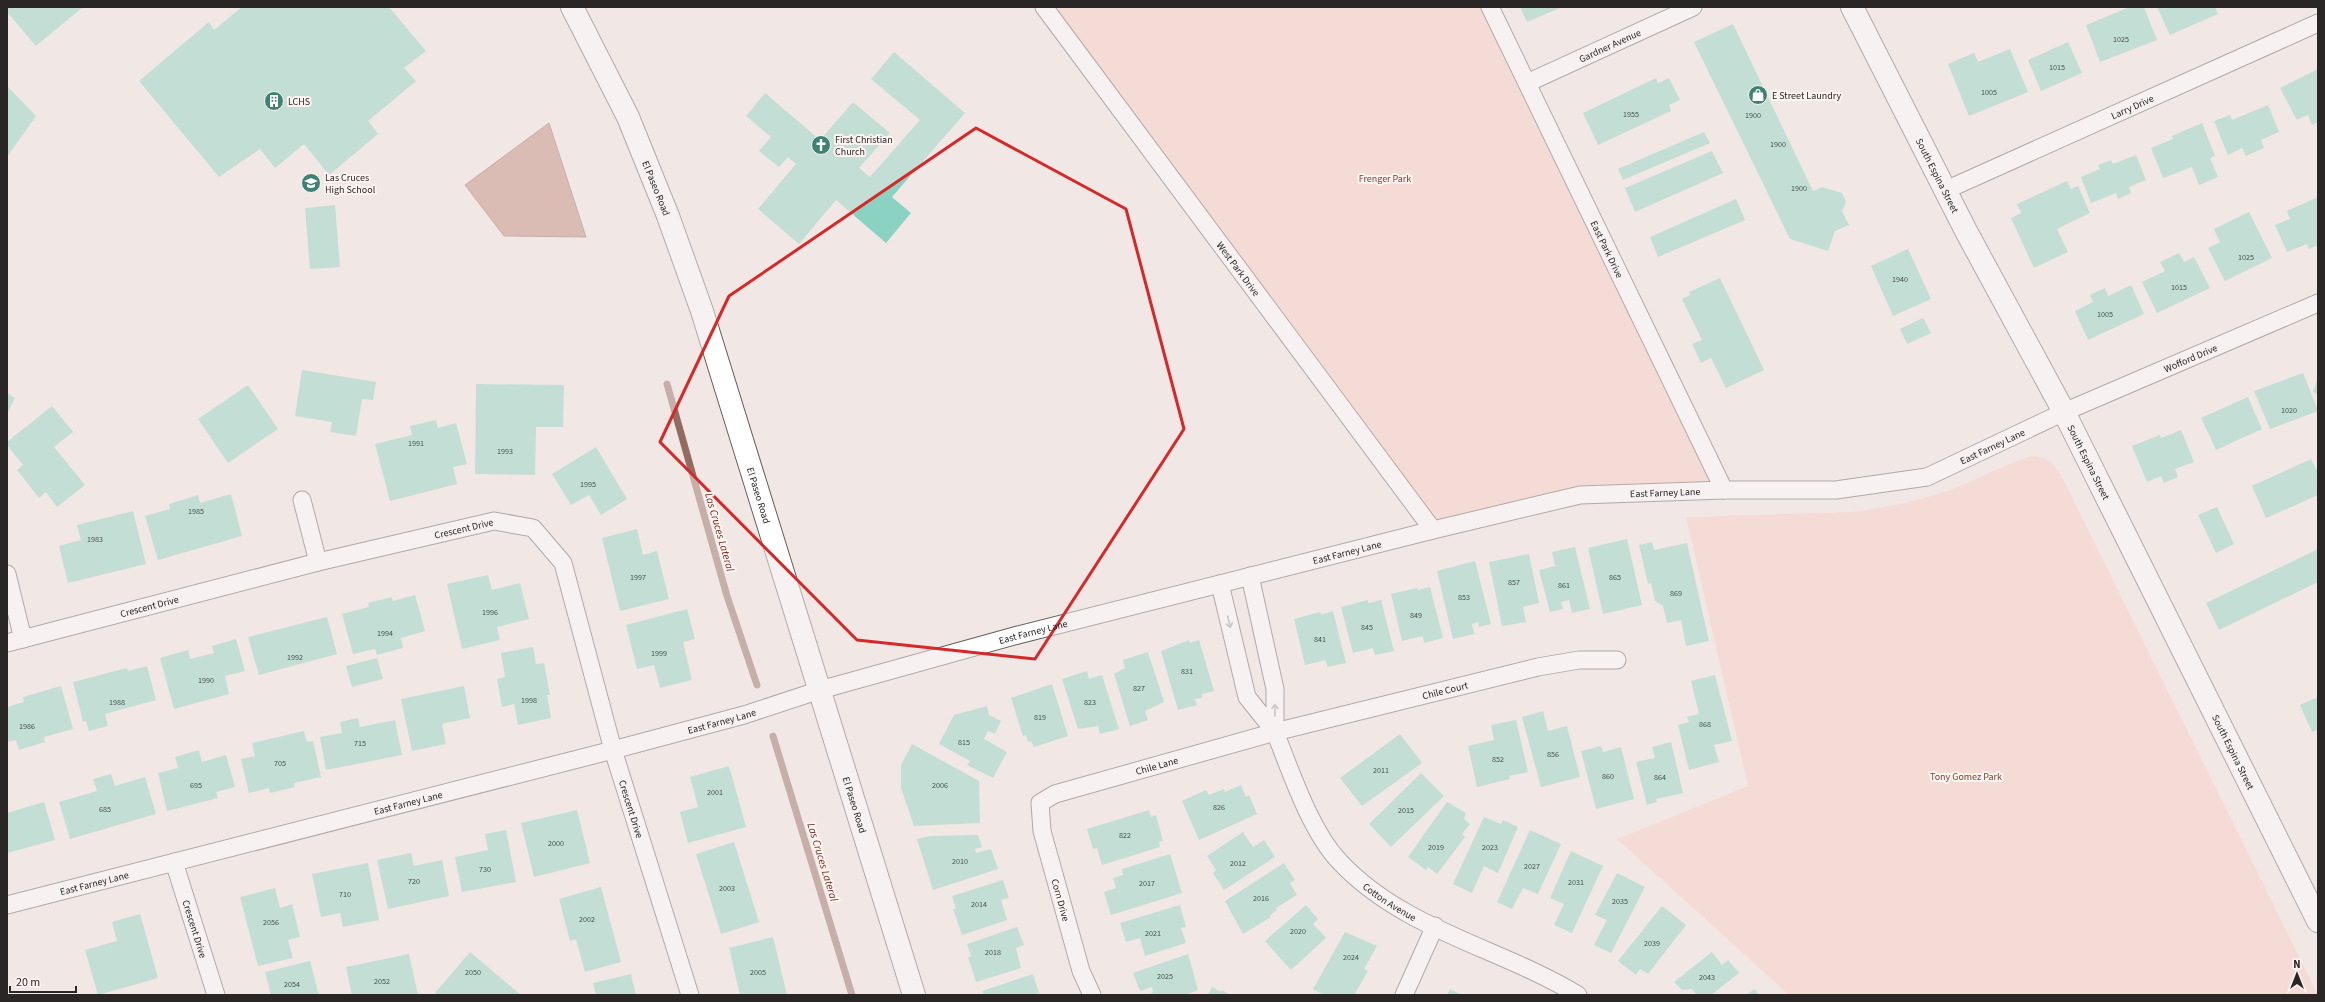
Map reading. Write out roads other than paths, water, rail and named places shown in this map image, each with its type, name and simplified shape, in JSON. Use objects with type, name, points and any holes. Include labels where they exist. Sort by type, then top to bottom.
[{"type":"main road","name":"El Paseo Road","points":[[572,7],[628,117],[668,216],[707,324],[914,995]]},
{"type":"main road","name":"South Espina Street","points":[[1852,7],[1946,190],[2064,412],[2318,921]]},
{"type":"street","name":"West Park Drive","points":[[1044,7],[1433,530]]},
{"type":"street","name":"East Park Drive","points":[[1490,7],[1724,490]]},
{"type":"street","name":"Gardner Avenue","points":[[1527,83],[1693,7]]},
{"type":"street","name":"Larry Drive","points":[[1946,190],[2318,23]]},
{"type":"street","name":"Wofford Drive","points":[[2064,412],[2318,303]]},
{"type":"street","name":"East Farney Lane","points":[[7,905],[613,750],[744,715],[820,690],[1018,635],[1433,530],[1580,495],[1724,490],[1836,490],[1927,477],[2064,412]]},
{"type":"street","points":[[302,500],[318,562]]},
{"type":"street","name":"Crescent Drive","points":[[15,641],[318,562],[494,521],[533,528],[563,563],[613,750],[690,995]]},
{"type":"street","points":[[7,574],[15,641]]},
{"type":"street","name":"Cotton Avenue","points":[[1250,576],[1275,688],[1275,732]]},
{"type":"street","name":"Cotton Avenue","points":[[1220,584],[1247,697],[1275,732],[1314,824],[1339,861],[1380,897],[1435,926],[1554,980],[1578,995]]},
{"type":"street","name":"Chile Court","points":[[1275,732],[1538,667],[1579,660],[1617,660]]},
{"type":"street","name":"Chile Lane","points":[[1040,804],[1055,794],[1275,732]]},
{"type":"street","name":"Corn Drive","points":[[1040,804],[1042,832],[1082,971],[1092,995]]},
{"type":"street","name":"Crescent Drive","points":[[174,862],[216,995]]},
{"type":"street","points":[[1404,995],[1435,926]]},
{"type":"waterway","name":"Las Cruces Lateral","points":[[667,384],[727,596],[757,685]]},
{"type":"waterway","name":"Las Cruces Lateral","points":[[773,736],[852,995]]},
{"type":"place","name":"E Street Laundry","points":[[1758,95]]},
{"type":"place","name":"LCHS","points":[[274,101]]},
{"type":"place","name":"First Christian Church","points":[[821,145]]},
{"type":"place","name":"Las Cruces High School","points":[[311,183]]},
{"type":"park label","name":"Frenger Park","points":[[1385,178]]},
{"type":"park label","name":"Tony Gomez Park","points":[[1966,776]]}]
